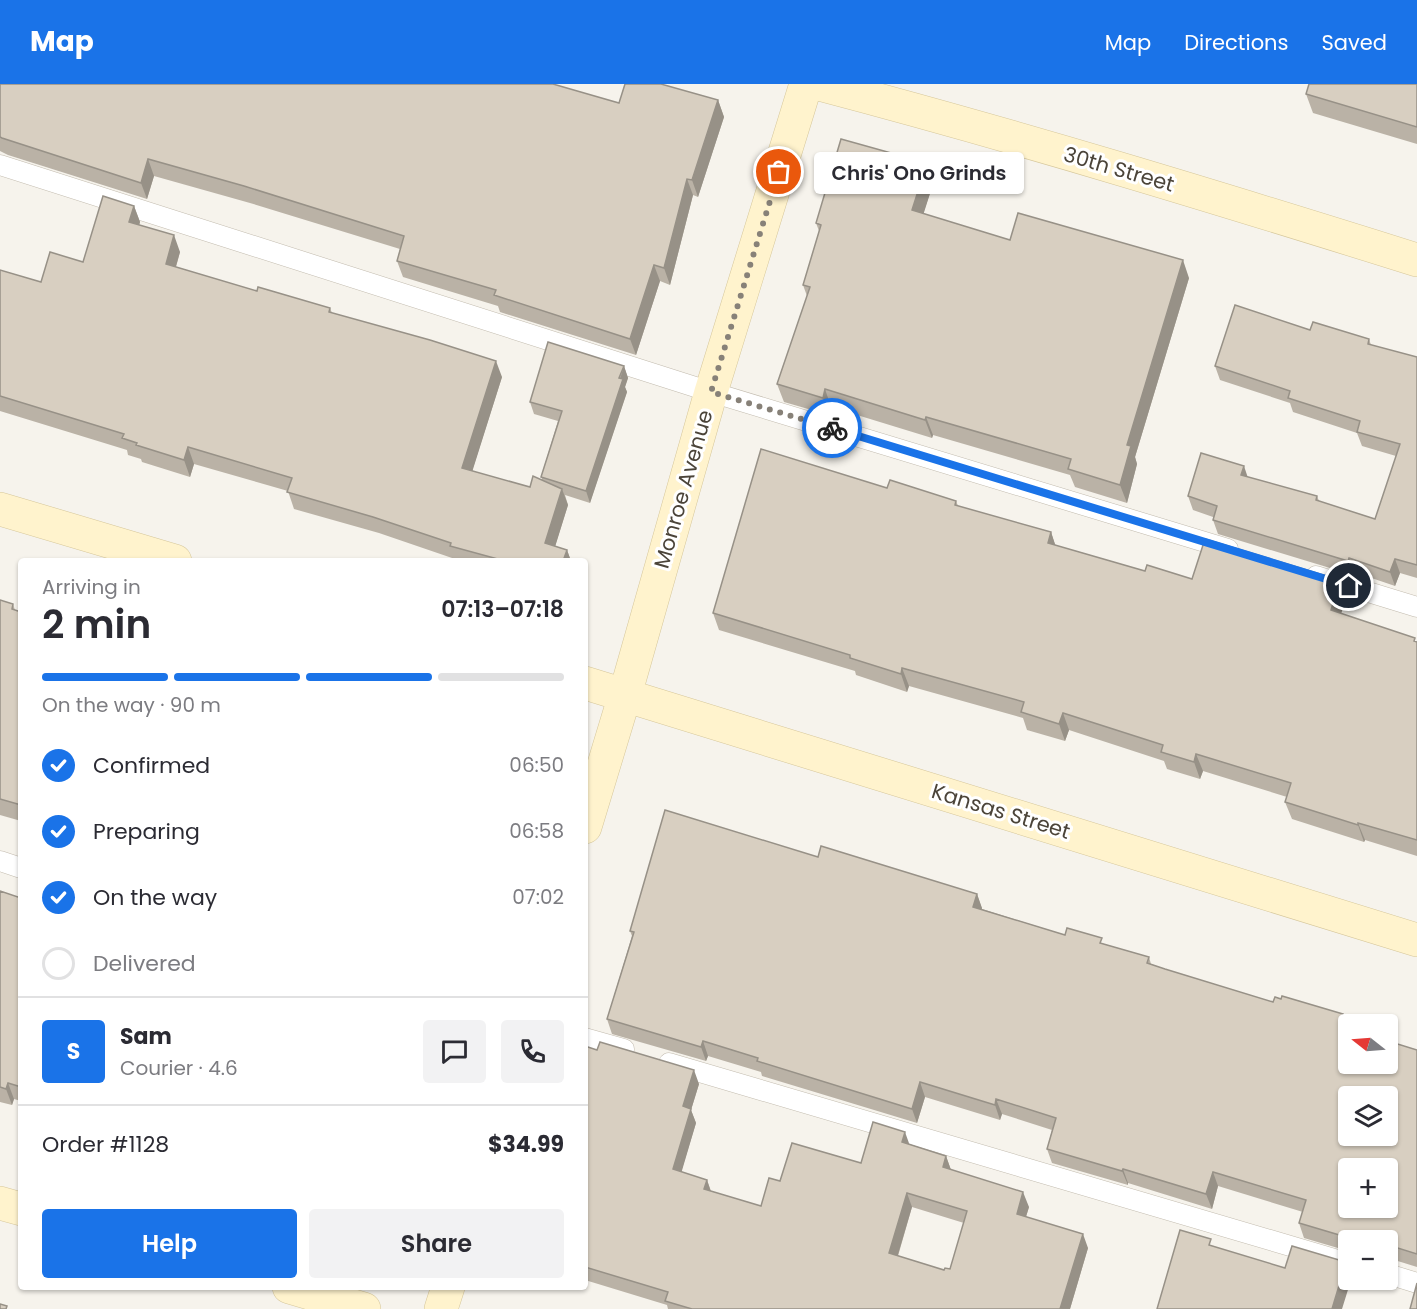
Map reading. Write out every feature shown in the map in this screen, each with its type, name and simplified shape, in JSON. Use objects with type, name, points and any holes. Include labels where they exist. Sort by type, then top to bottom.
[{"type":"street","name":"Monroe Avenue","points":[[588,817],[711,392],[806,84]]},
{"type":"street","name":"30th Street","points":[[819,84],[929,113],[1417,260]]},
{"type":"street","points":[[0,509],[165,558]]},
{"type":"street","name":"Kansas Street","points":[[588,684],[1417,940]]},
{"type":"street","points":[[0,1203],[18,1208]]},
{"type":"street","points":[[299,1290],[364,1309]]},
{"type":"street","points":[[441,1309],[447,1290]]},
{"type":"lane","points":[[0,165],[711,392],[1246,555]]},
{"type":"lane","points":[[1303,572],[1417,607]]},
{"type":"lane","points":[[0,861],[18,867]]},
{"type":"lane","points":[[588,1039],[1338,1260]]},
{"type":"lane","points":[[1398,1277],[1417,1283]]},
{"type":"building","points":[[0,84],[553,84],[619,103],[625,84],[661,84],[718,100],[692,180],[687,179],[664,268],[654,265],[630,339],[494,295],[496,290],[397,261],[404,236],[148,159],[141,183],[2,138],[0,137]]},
{"type":"building","points":[[1309,84],[1417,84],[1417,127],[1306,94]]},
{"type":"building","points":[[841,139],[927,163],[912,210],[1010,240],[1018,213],[1183,260],[1127,445],[1131,446],[1120,485],[1068,469],[1071,459],[926,417],[925,420],[825,389],[823,398],[777,384],[810,287],[803,285],[821,225],[816,223]]},
{"type":"building","points":[[103,196],[134,206],[129,222],[174,235],[166,264],[257,291],[258,287],[330,308],[329,312],[496,361],[462,468],[530,487],[533,476],[562,489],[545,543],[567,550],[564,558],[494,558],[450,546],[451,543],[373,517],[287,492],[292,478],[188,447],[184,460],[136,445],[137,443],[122,438],[124,434],[0,396],[0,270],[41,282],[50,252],[83,262]]},
{"type":"building","points":[[1235,305],[1310,330],[1313,322],[1369,339],[1368,344],[1417,357],[1417,565],[1395,559],[1390,572],[1349,558],[1348,561],[1213,520],[1217,506],[1188,496],[1201,453],[1244,466],[1241,475],[1317,496],[1316,500],[1375,519],[1400,444],[1357,432],[1360,421],[1288,398],[1290,391],[1215,366]]},
{"type":"building","points":[[548,342],[624,366],[619,378],[623,379],[586,491],[541,477],[562,411],[530,402]]},
{"type":"building","points":[[761,449],[887,488],[890,480],[956,501],[955,505],[1051,532],[1048,543],[1145,571],[1147,565],[1192,579],[1205,539],[1340,580],[1331,610],[1415,638],[1414,641],[1417,642],[1417,840],[1358,823],[1358,825],[1285,802],[1291,783],[1196,754],[1194,762],[1161,752],[1163,745],[1063,713],[1059,724],[1021,712],[1024,702],[902,668],[901,674],[850,658],[850,655],[713,613]]},
{"type":"building","points":[[0,600],[13,604],[12,609],[18,611],[18,804],[0,799]]},
{"type":"building","points":[[665,810],[818,857],[821,846],[977,894],[973,907],[1065,935],[1067,928],[1102,938],[1100,943],[1149,957],[1147,963],[1165,969],[1273,1002],[1275,997],[1281,999],[1282,996],[1343,1014],[1338,1014],[1338,1074],[1398,1074],[1398,1044],[1417,1050],[1417,1254],[1398,1248],[1398,1230],[1338,1230],[1338,1235],[1299,1223],[1306,1200],[1213,1172],[1206,1194],[1047,1149],[1056,1118],[996,1099],[995,1105],[920,1082],[912,1109],[757,1061],[758,1058],[703,1041],[701,1047],[607,1019],[634,932],[630,931]]},
{"type":"building","points":[[0,891],[18,897],[18,1086],[8,1083],[6,1089],[0,1087]]},
{"type":"building","points":[[600,1042],[694,1070],[683,1106],[691,1109],[673,1169],[707,1180],[704,1189],[761,1206],[769,1178],[780,1181],[792,1143],[861,1163],[873,1122],[905,1132],[902,1142],[946,1156],[943,1167],[1023,1192],[1017,1214],[1083,1234],[1060,1309],[692,1309],[665,1301],[668,1292],[588,1268],[588,1047],[597,1050]],"holes":[[[907,1193],[967,1211],[950,1269],[945,1268],[944,1270],[889,1253]]]},
{"type":"building","points":[[1180,1230],[1211,1239],[1209,1245],[1285,1268],[1292,1246],[1338,1260],[1338,1289],[1332,1309],[1157,1309]]},
{"type":"building","points":[[1417,1283],[1417,1309],[1410,1309]]},
{"type":"building","points":[[0,1304],[7,1306],[6,1309],[0,1309]]},
{"type":"way so far","points":[[779,172],[711,392],[832,428]]},
{"type":"place","name":"Chris' Ono Grinds","points":[[779,172]]},
{"type":"route","points":[[832,428],[1349,586]]}]
